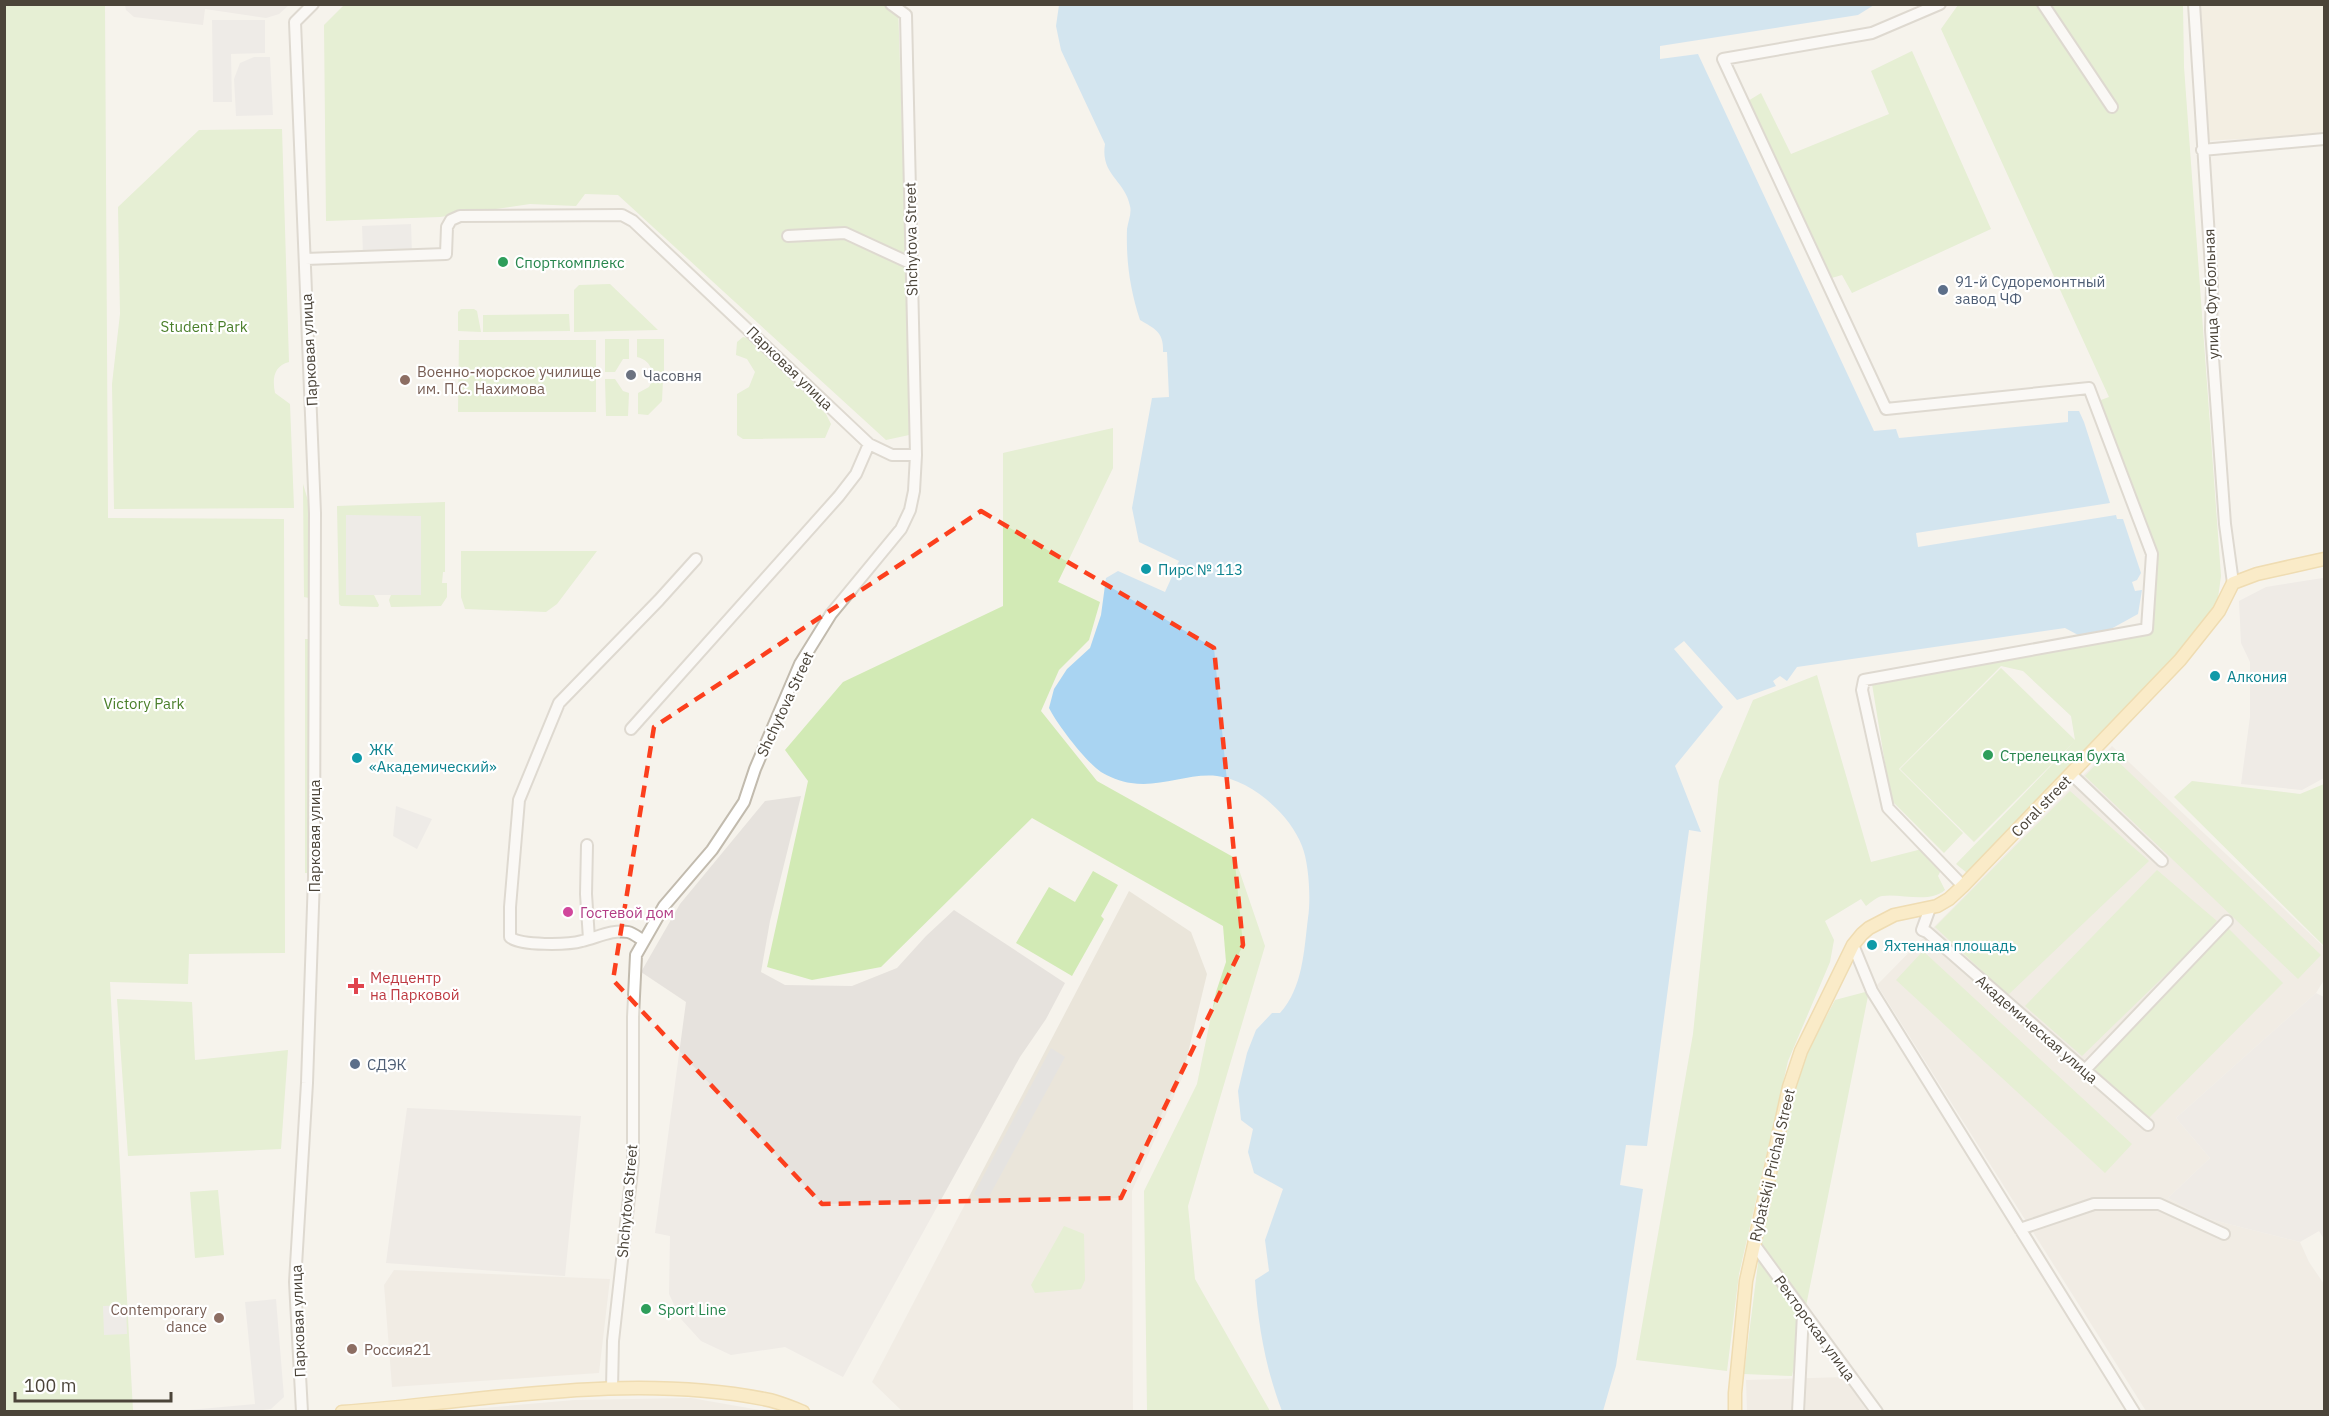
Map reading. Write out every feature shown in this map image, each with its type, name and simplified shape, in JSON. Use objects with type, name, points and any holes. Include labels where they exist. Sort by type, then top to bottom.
[{"type":"main road","points":[[2234,583],[2257,574],[2325,559]]},
{"type":"main road","name":"Coral street","points":[[1930,908],[1943,903],[1963,886],[2180,660],[2219,611],[2234,583]]},
{"type":"main road","name":"Rybatskij Prichal Street","points":[[1735,1412],[1746,1281],[1794,1067],[1853,945],[1862,934],[1894,915],[1930,908]]},
{"type":"main road","points":[[342,1412],[612,1388],[691,1388],[766,1399],[803,1412]]},
{"type":"street","name":"Парковая улица","points":[[302,1412],[295,1282],[307,1083],[314,878],[315,513],[296,22],[313,4]]},
{"type":"street","name":"Shchytova Street","points":[[612,1388],[614,1330],[633,1161],[633,1017],[636,955],[664,906],[712,850],[744,802],[755,769],[800,664],[831,614],[901,529],[914,491],[916,455],[906,10],[891,4]]},
{"type":"street","points":[[1940,4],[1872,33],[1723,59],[1886,409],[2089,388],[2152,554],[2147,629],[1864,680],[1862,690],[1888,808],[1963,886]]},
{"type":"street","points":[[2043,4],[2112,107]]},
{"type":"street","name":"улица Футбольная","points":[[2194,4],[2212,284],[2211,330],[2225,524],[2234,583]]},
{"type":"street","points":[[2202,150],[2325,140]]},
{"type":"street","name":"Парковая улица","points":[[305,259],[446,255],[447,227],[451,220],[460,216],[622,215],[633,221],[685,268],[869,444],[892,455],[916,455]]},
{"type":"street","points":[[788,236],[845,233],[912,264]]},
{"type":"street","points":[[631,729],[839,496],[856,474],[869,444]]},
{"type":"street","points":[[644,941],[627,932],[605,934],[564,944],[519,942],[510,937],[510,907],[519,800],[559,703],[696,559]]},
{"type":"street","points":[[2071,774],[2162,861]]},
{"type":"street","points":[[587,845],[586,894],[589,939]]},
{"type":"street","name":"Академическая улица","points":[[1930,908],[1922,930],[2148,1125]]},
{"type":"street","points":[[2084,1071],[2227,921]]},
{"type":"street","points":[[1853,945],[1872,991],[2134,1412]]},
{"type":"street","points":[[2019,1229],[2094,1204],[2159,1204],[2224,1234]]},
{"type":"street","name":"Ректорская улица","points":[[1754,1244],[1803,1314],[1877,1412]]},
{"type":"street","points":[[1798,1412],[1803,1314]]},
{"type":"highlighted area","points":[[981,511],[1214,648],[1243,945],[1121,1198],[822,1204],[613,980],[654,727]]},
{"type":"shaded area","points":[[125,4],[289,5],[279,14],[266,18],[205,9],[203,25],[134,17],[126,10]]},
{"type":"shaded area","points":[[2193,5],[2324,5],[2324,135],[2201,141]]},
{"type":"shaded area","points":[[212,20],[265,20],[265,53],[231,54],[232,102],[213,102]]},
{"type":"shaded area","points":[[254,57],[270,57],[273,115],[236,116],[234,79],[240,63]]},
{"type":"shaded area","points":[[411,224],[412,253],[363,254],[362,226]]},
{"type":"shaded area","points":[[346,515],[421,516],[421,595],[346,595]]},
{"type":"shaded area","points":[[2323,578],[2324,778],[2302,790],[2241,784],[2250,717],[2250,662],[2241,643],[2239,601],[2266,587]]},
{"type":"shaded area","points":[[2112,746],[2324,947],[2324,980],[2316,993],[2176,1118],[2210,1158],[2168,1198],[2205,1218],[2300,1242],[2309,1262],[2324,1284],[2324,1411],[2146,1411],[1877,985]]},
{"type":"shaded area","points":[[801,796],[770,921],[761,972],[785,985],[852,986],[897,968],[954,910],[1065,983],[1046,1019],[1020,1057],[843,1377],[785,1347],[731,1355],[701,1341],[681,1319],[669,1294],[670,1236],[655,1233],[686,1002],[641,972],[680,904],[765,801]]},
{"type":"shaded area","points":[[396,806],[432,819],[417,849],[393,836]]},
{"type":"shaded area","points":[[1129,891],[1191,932],[1207,974],[1182,1078],[1132,1191],[1133,1411],[902,1411],[872,1382]]},
{"type":"shaded area","points":[[2316,993],[2324,997],[2324,1239],[2319,1231],[2300,1242],[2205,1218],[2168,1198],[2210,1158],[2176,1118]]},
{"type":"shaded area","points":[[1051,1048],[1065,1057],[986,1202],[974,1194]]},
{"type":"shaded area","points":[[407,1108],[581,1116],[565,1276],[386,1263]]},
{"type":"shaded area","points":[[394,1270],[610,1279],[599,1373],[392,1387],[384,1285]]},
{"type":"shaded area","points":[[276,1299],[284,1397],[271,1409],[245,1412],[178,1411],[255,1404],[245,1302]]},
{"type":"shaded area","points":[[126,1305],[127,1334],[104,1335],[103,1306]]},
{"type":"shaded area","points":[[1845,1377],[1867,1411],[1747,1411],[1746,1380]]},
{"type":"shaded area","points":[[691,1398],[765,1411],[449,1411],[574,1400]]},
{"type":"green space","points":[[345,4],[898,5],[908,305],[909,435],[886,440],[618,195],[585,194],[576,206],[530,204],[440,217],[326,221],[324,25]]},
{"type":"green space","name":"Victory Park","points":[[5,5],[105,5],[108,518],[284,519],[285,953],[189,954],[188,984],[110,982],[133,1411],[5,1412]]},
{"type":"green space","points":[[1958,5],[2183,5],[2184,67],[2221,576],[2217,605],[2180,653],[1967,873],[1956,864],[2075,741],[1974,842],[1900,769],[2001,668],[2075,740],[2071,716],[2023,671],[2001,666],[1899,769],[1963,833],[1944,853],[1891,800],[1872,684],[2028,656],[2154,623],[2151,566],[2090,404],[2109,397],[1941,29]]},
{"type":"green space","points":[[1912,51],[1991,229],[1852,293],[1842,275],[1828,279],[1748,101],[1761,93],[1791,154],[1889,114],[1871,71]]},
{"type":"green space","name":"Student Park","points":[[282,129],[289,362],[277,370],[274,382],[275,393],[290,404],[294,508],[114,509],[112,384],[120,314],[118,207],[199,130]]},
{"type":"green space","points":[[610,284],[658,330],[574,332],[574,290],[579,285]]},
{"type":"green space","points":[[461,309],[477,311],[481,332],[458,331],[458,312]]},
{"type":"green space","points":[[569,314],[570,331],[483,332],[483,315]]},
{"type":"green space","points":[[743,337],[751,339],[826,414],[831,424],[825,438],[743,439],[737,435],[737,394],[749,387],[755,372],[747,359],[736,355],[737,342]]},
{"type":"green space","points":[[605,339],[629,339],[629,359],[623,359],[615,372],[605,372]]},
{"type":"green space","points":[[637,339],[664,339],[664,372],[652,372],[647,362],[637,357]]},
{"type":"green space","points":[[459,340],[596,340],[596,412],[458,412]]},
{"type":"green space","points":[[605,379],[615,379],[623,391],[629,393],[628,416],[606,416]]},
{"type":"green space","points":[[653,379],[663,379],[662,401],[648,415],[638,414],[638,393],[649,387]]},
{"type":"green space","points":[[1113,428],[1113,468],[1058,582],[1100,602],[1089,640],[1059,670],[1041,711],[1097,781],[1235,858],[1265,946],[1188,1206],[1195,1279],[1270,1411],[1147,1411],[1144,1191],[1197,1084],[1216,992],[1226,962],[1223,926],[1032,818],[881,967],[812,980],[767,967],[808,781],[785,750],[843,682],[1003,606],[1003,453]]},
{"type":"green space","points":[[303,484],[309,504],[309,598],[304,597]]},
{"type":"green space","points":[[445,502],[445,572],[443,572],[442,583],[447,583],[447,597],[441,606],[391,607],[389,600],[391,595],[421,595],[346,594],[374,595],[379,605],[378,607],[341,606],[339,604],[337,506]]},
{"type":"green space","points":[[461,551],[597,551],[557,604],[546,612],[465,609],[461,597]]},
{"type":"green space","points":[[305,639],[310,639],[309,873],[305,873]]},
{"type":"green space","points":[[1817,675],[1871,862],[1922,849],[1941,870],[1938,876],[1945,890],[1923,897],[1882,896],[1866,906],[1861,899],[1825,921],[1834,940],[1830,962],[1788,1061],[1739,1274],[1727,1371],[1636,1360],[1693,1034],[1719,781],[1753,700]]},
{"type":"green space","points":[[2108,752],[2321,955],[2298,979],[2085,776]]},
{"type":"green space","points":[[2192,781],[2300,794],[2324,784],[2324,946],[2174,797]]},
{"type":"green space","points":[[2070,791],[2149,861],[2008,995],[1935,927]]},
{"type":"green space","points":[[2157,870],[2217,921],[2192,949],[2082,1056],[2025,1006]]},
{"type":"green space","points":[[1093,871],[1118,885],[1101,916],[1104,919],[1072,976],[1016,943],[1049,887],[1075,902]]},
{"type":"green space","points":[[2227,927],[2283,983],[2149,1118],[2093,1068]]},
{"type":"green space","points":[[1923,951],[2132,1144],[2105,1173],[1896,980]]},
{"type":"green space","points":[[1869,991],[1792,1376],[1744,1374],[1761,1240],[1797,1072],[1835,1000]]},
{"type":"green space","points":[[117,999],[192,1002],[195,1060],[288,1050],[281,1149],[128,1156]]},
{"type":"green space","points":[[218,1190],[224,1255],[195,1258],[190,1192]]},
{"type":"green space","points":[[1064,1226],[1084,1234],[1085,1280],[1081,1289],[1035,1293],[1031,1285]]},
{"type":"water","points":[[1059,5],[1874,5],[1858,15],[1660,46],[1660,59],[1698,54],[1874,431],[1896,429],[1899,438],[2068,422],[2068,411],[2079,411],[2110,503],[1916,533],[1918,547],[2116,515],[2117,519],[2123,519],[2141,573],[2137,580],[2132,582],[2135,591],[2142,590],[2138,614],[2109,630],[2080,636],[2065,628],[1797,667],[1787,681],[1780,676],[1773,681],[1776,686],[1737,700],[1684,641],[1674,649],[1723,707],[1675,766],[1701,832],[1689,830],[1647,1146],[1626,1145],[1620,1185],[1643,1189],[1616,1366],[1603,1411],[1282,1411],[1271,1380],[1264,1347],[1255,1280],[1269,1271],[1265,1240],[1283,1189],[1254,1173],[1248,1152],[1253,1129],[1241,1120],[1238,1091],[1247,1053],[1256,1030],[1272,1013],[1280,1013],[1294,992],[1298,980],[1309,910],[1308,872],[1302,846],[1288,822],[1268,800],[1256,791],[1230,779],[1206,776],[1142,784],[1115,779],[1104,774],[1080,752],[1049,708],[1054,689],[1067,669],[1090,648],[1101,615],[1106,578],[1118,571],[1165,592],[1179,561],[1139,542],[1132,508],[1152,398],[1169,397],[1167,352],[1163,352],[1162,340],[1158,332],[1140,320],[1131,286],[1127,253],[1130,206],[1123,190],[1109,170],[1104,154],[1105,144],[1061,50],[1056,26]]},
{"type":"place","name":"Спорткомплекс","points":[[503,262]]},
{"type":"place","name":"91-й Судоремонтный завод ЧФ","points":[[1943,290]]},
{"type":"place","name":"Часовня","points":[[631,375]]},
{"type":"place","name":"Военно-морское училище им. П.С. Нахимова","points":[[405,380]]},
{"type":"place","name":"Пирс № 113","points":[[1146,569]]},
{"type":"place","name":"Алкония","points":[[2215,676]]},
{"type":"place","name":"Стрелецкая бухта","points":[[1988,755]]},
{"type":"place","name":"ЖК «Академический»","points":[[357,758]]},
{"type":"place","name":"Гостевой дом","points":[[568,912]]},
{"type":"place","name":"Яхтенная площадь","points":[[1872,945]]},
{"type":"place","name":"Медцентр на Парковой","points":[[356,986]]},
{"type":"place","name":"СДЭК","points":[[355,1064]]},
{"type":"place","name":"Sport Line","points":[[646,1309]]},
{"type":"place","name":"Contemporary dance","points":[[219,1318]]},
{"type":"place","name":"Россия21","points":[[352,1349]]}]
